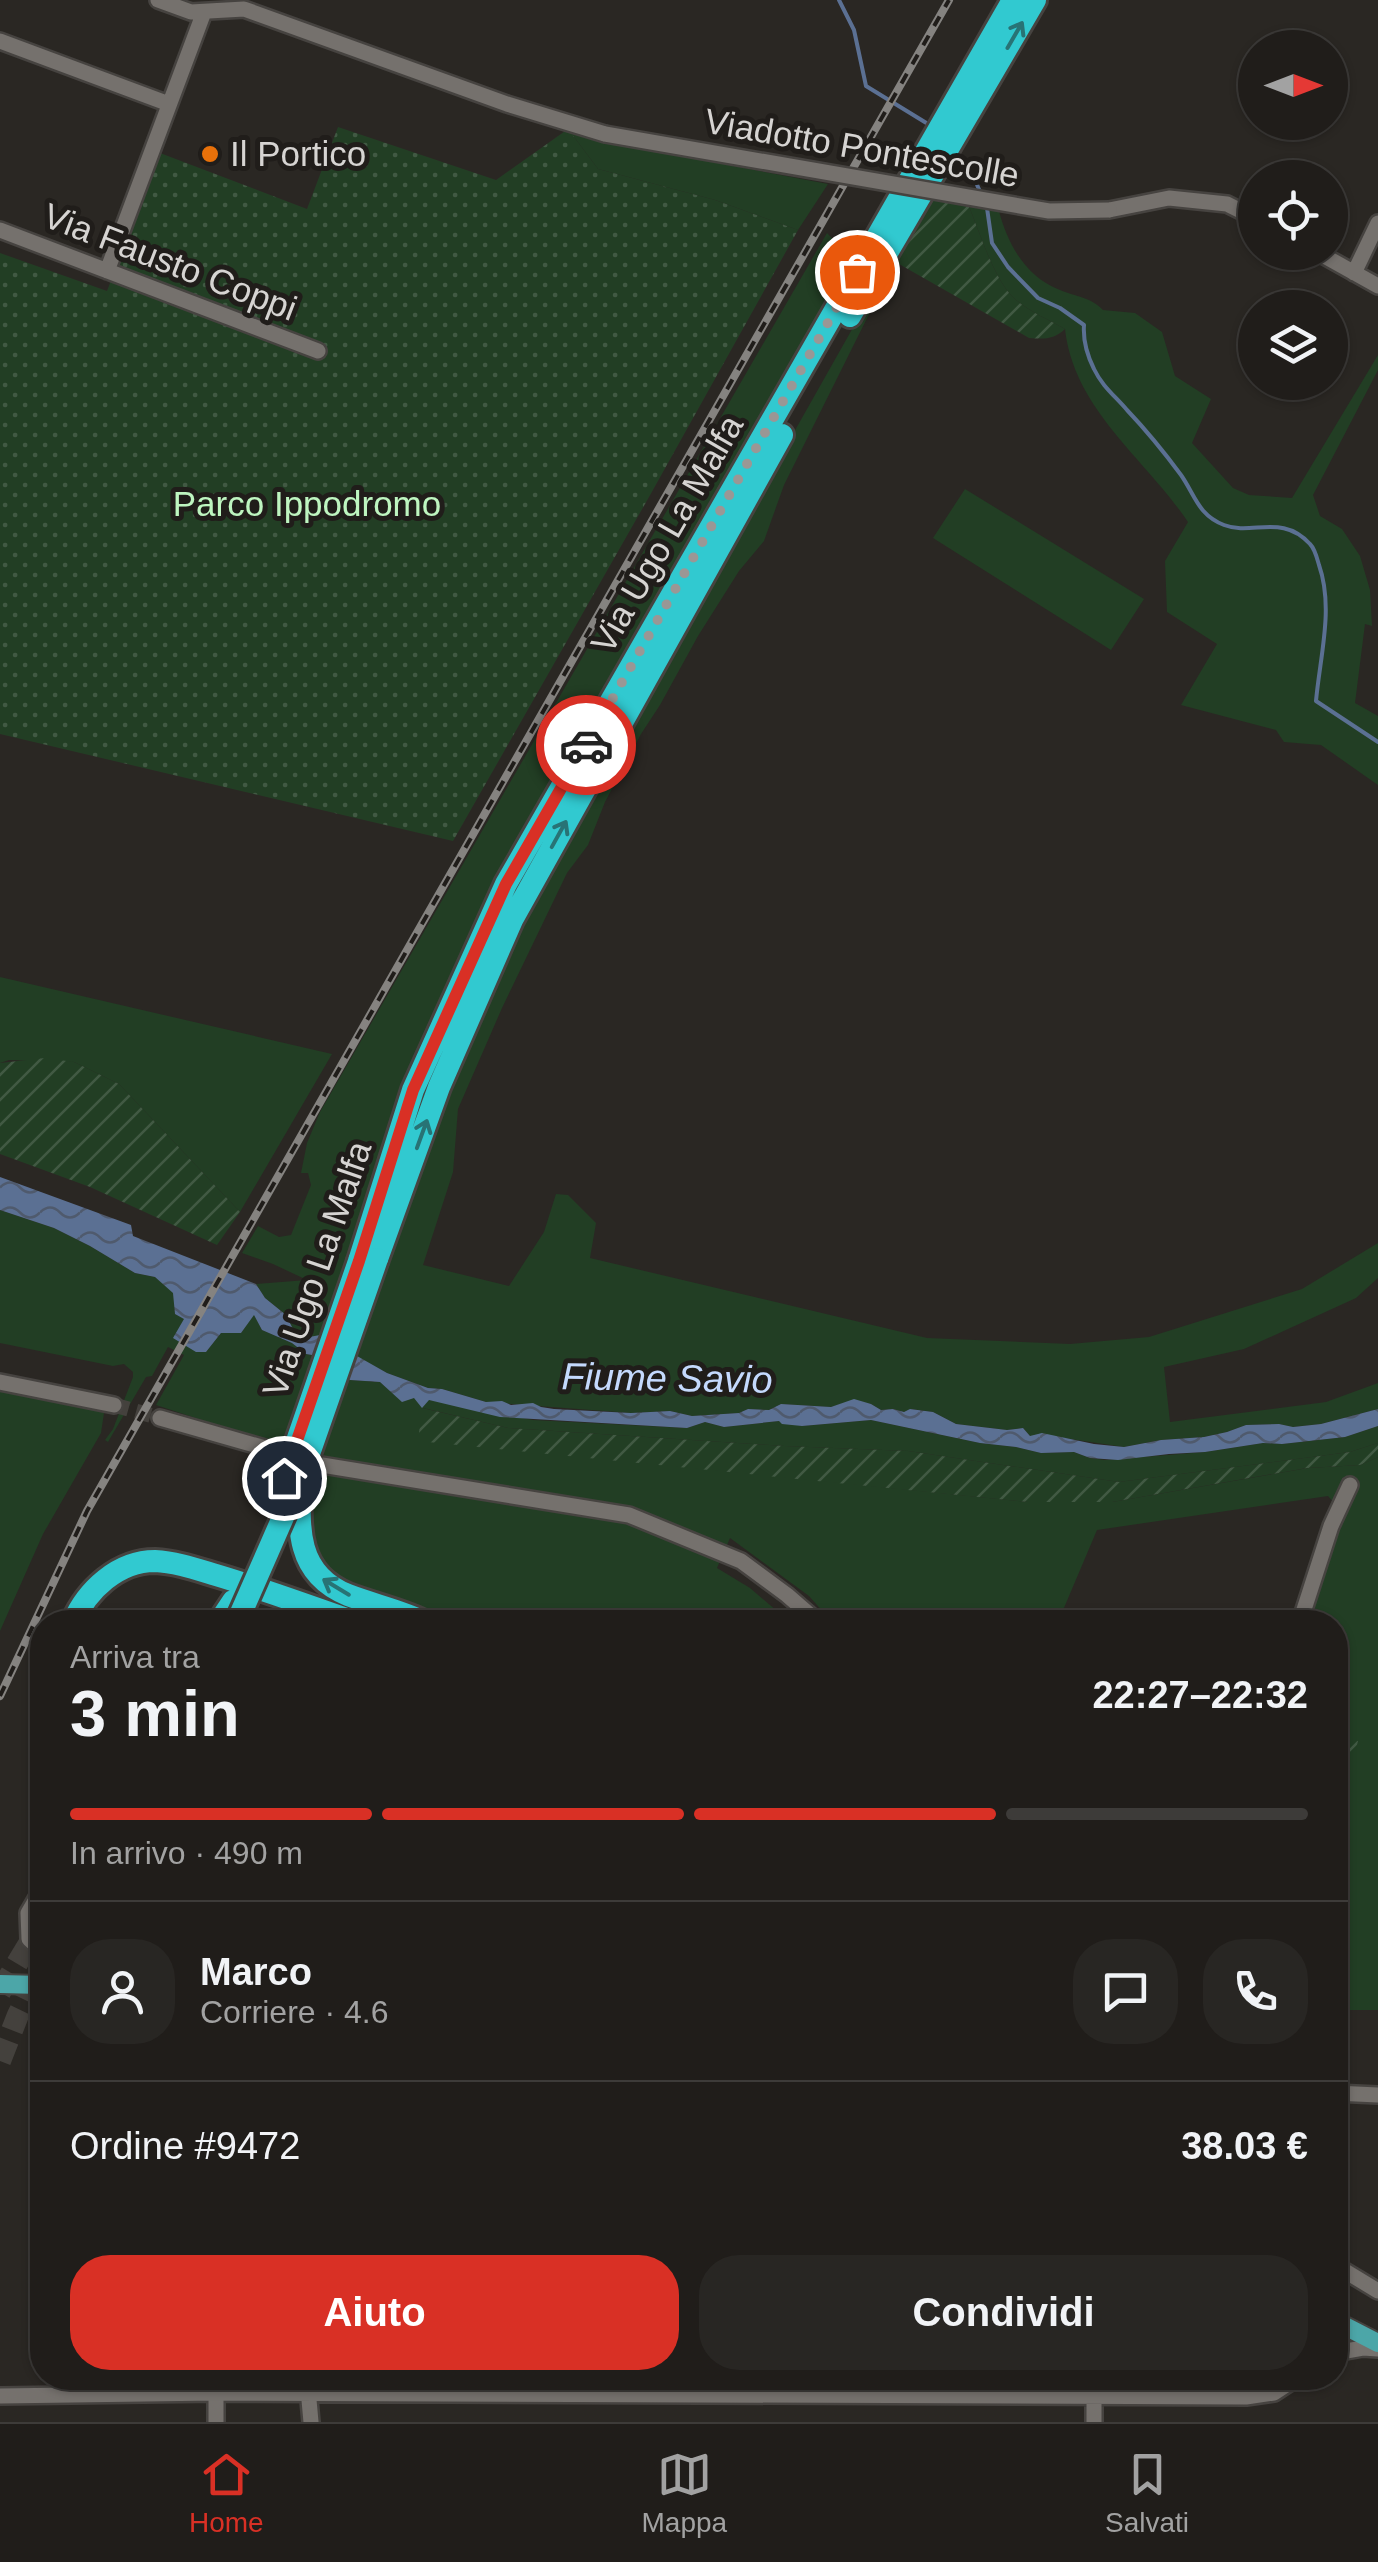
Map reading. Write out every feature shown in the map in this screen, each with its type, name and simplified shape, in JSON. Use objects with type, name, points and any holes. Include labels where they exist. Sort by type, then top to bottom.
[{"type":"highway","name":"Via Ugo La Malfa","points":[[236,1610],[312,1470],[413,1090],[506,884],[1013,0]]},
{"type":"highway","name":"Via Ugo La Malfa","points":[[236,1610],[368,1260],[512,920],[814,378],[1036,0]]},
{"type":"highway","points":[[312,1470],[300,1506],[302,1548],[314,1571],[345,1594],[396,1610]]},
{"type":"highway","points":[[78,1610],[110,1574],[152,1561],[240,1582],[321,1610]]},
{"type":"main road","points":[[0,1984],[30,1985]]},
{"type":"main road","points":[[1348,2329],[1378,2346]]},
{"type":"street","points":[[158,0],[191,12],[246,4]]},
{"type":"street","name":"Viadotto Pontescolle","points":[[246,4],[506,104],[605,134],[1049,211],[1110,210],[1169,198],[1227,204],[1238,210]]},
{"type":"street","points":[[106,271],[204,12]]},
{"type":"street","points":[[0,41],[168,104]]},
{"type":"street","points":[[1354,273],[1378,223]]},
{"type":"street","name":"Via Fausto Coppi","points":[[0,230],[318,351]]},
{"type":"street","points":[[1348,270],[1378,286]]},
{"type":"street","points":[[0,1382],[114,1405]]},
{"type":"street","points":[[160,1418],[279,1452]]},
{"type":"street","points":[[312,1470],[630,1515],[741,1561],[804,1610]]},
{"type":"street","points":[[1304,1610],[1331,1526],[1350,1485]]},
{"type":"street","points":[[30,1910],[30,1940]]},
{"type":"street","points":[[1348,2094],[1378,2095]]},
{"type":"street","points":[[1348,2273],[1378,2291]]},
{"type":"street","points":[[1348,2351],[1378,2346]]},
{"type":"street","points":[[0,2396],[262,2390]]},
{"type":"street","points":[[308,2390],[311,2422]]},
{"type":"street","points":[[622,2390],[1260,2396],[1279,2390]]},
{"type":"street","points":[[1214,2396],[1250,2390]]},
{"type":"street","points":[[216,2394],[216,2422]]},
{"type":"street","points":[[1094,2396],[1094,2422]]},
{"type":"green space","name":"Parco Ippodromo","points":[[338,127],[496,180],[568,129],[598,169],[715,200],[798,230],[453,841],[0,734],[0,253],[107,291],[160,153],[307,209]]},
{"type":"green space","points":[[568,129],[654,151],[828,184],[798,230],[715,200],[598,169]]},
{"type":"green space","points":[[926,198],[969,207],[1008,292],[1027,308],[1065,329],[1048,338],[1029,338],[892,260]]},
{"type":"green space","points":[[969,207],[999,211],[1020,258],[1037,277],[1103,310],[1135,313],[1162,332],[1175,376],[1211,399],[1192,443],[1233,488],[1249,495],[1292,498],[1378,355],[1378,370],[1313,495],[1320,516],[1342,529],[1360,556],[1370,590],[1372,626],[1365,624],[1355,703],[1378,716],[1378,785],[1321,745],[1284,742],[1276,730],[1181,705],[1217,644],[1167,612],[1165,561],[1188,522],[1097,409],[1071,358],[1065,329],[1027,308],[1008,292]]},
{"type":"green space","points":[[827,233],[853,260],[480,912],[440,1001],[393,1123],[355,1240],[442,1102],[515,926],[881,278],[886,280],[784,485],[764,541],[739,571],[641,734],[605,802],[588,845],[567,873],[502,1008],[458,1109],[453,1172],[423,1265],[509,1286],[544,1232],[556,1194],[568,1195],[596,1223],[590,1258],[927,1338],[1070,1344],[1149,1337],[1302,1289],[1378,1243],[1378,1278],[1356,1298],[1244,1349],[1164,1367],[1170,1422],[1326,1402],[1378,1383],[1378,1409],[1321,1424],[1246,1425],[1204,1437],[1124,1447],[1030,1436],[1023,1428],[956,1424],[933,1412],[881,1410],[854,1400],[831,1407],[781,1404],[769,1410],[692,1416],[670,1411],[631,1413],[486,1402],[428,1388],[304,1338],[256,1284],[307,1280],[242,1253],[258,1226],[279,1237],[291,1235],[311,1185],[308,1173],[301,1173],[307,1143],[320,1112]]},
{"type":"green space","points":[[965,489],[1144,599],[1111,650],[933,538]]},
{"type":"green space","points":[[0,977],[332,1054],[240,1212],[119,1084],[74,1062],[0,1063]]},
{"type":"green space","points":[[45,1058],[74,1062],[119,1084],[240,1212],[217,1245],[90,1187],[0,1154],[0,1063]]},
{"type":"green space","points":[[0,1210],[54,1228],[135,1273],[155,1277],[174,1293],[175,1314],[185,1319],[174,1338],[206,1352],[221,1333],[241,1333],[254,1314],[262,1330],[292,1343],[350,1380],[380,1382],[402,1401],[414,1397],[533,1420],[687,1428],[705,1422],[724,1427],[779,1421],[802,1426],[871,1420],[980,1443],[1041,1453],[1074,1452],[1105,1460],[1345,1437],[1378,1426],[1378,1443],[1350,1452],[1119,1482],[908,1451],[508,1428],[423,1408],[419,1440],[1029,1502],[1112,1502],[1308,1468],[1360,1465],[1378,1457],[1378,2010],[1348,2010],[1348,1610],[1310,1610],[1344,1514],[1328,1496],[1097,1530],[1063,1610],[821,1610],[809,1596],[730,1538],[717,1568],[776,1610],[421,1610],[337,1576],[312,1550],[309,1500],[324,1453],[235,1431],[156,1405],[184,1355],[168,1347],[108,1442],[105,1440],[113,1429],[133,1372],[124,1364],[113,1366],[0,1343]]},
{"type":"green space","points":[[0,1387],[104,1413],[101,1433],[43,1534],[0,1631]]},
{"type":"green space","points":[[422,1408],[508,1428],[908,1451],[1119,1482],[1350,1452],[1378,1443],[1378,1457],[1360,1465],[1307,1468],[1112,1502],[1028,1502],[418,1441]]},
{"type":"green space","points":[[1348,1738],[1358,1741],[1348,1779]]},
{"type":"water","points":[[0,1177],[131,1225],[133,1236],[256,1284],[304,1338],[320,1335],[387,1373],[486,1402],[631,1413],[670,1411],[692,1416],[769,1410],[781,1404],[831,1407],[854,1399],[881,1410],[933,1412],[956,1424],[1023,1428],[1030,1436],[1042,1433],[1124,1447],[1204,1437],[1246,1425],[1321,1424],[1378,1409],[1378,1426],[1345,1437],[1118,1460],[1090,1458],[1074,1452],[1041,1453],[871,1420],[802,1426],[779,1421],[724,1427],[705,1422],[687,1428],[500,1417],[429,1400],[422,1408],[414,1398],[402,1402],[380,1382],[350,1380],[292,1343],[262,1330],[254,1315],[241,1333],[221,1333],[206,1352],[196,1352],[173,1338],[184,1319],[175,1314],[173,1293],[155,1277],[135,1273],[54,1228],[0,1210]]},
{"type":"waterway","points":[[839,0],[854,30],[866,86],[928,124]]},
{"type":"waterway","points":[[955,153],[971,171],[981,194]]},
{"type":"waterway","points":[[987,208],[992,243],[1008,267],[1038,298],[1084,325],[1086,347],[1097,375],[1168,458],[1203,510],[1215,521],[1235,528],[1289,530],[1312,546],[1325,598],[1316,701],[1378,742]]},
{"type":"tunnel","points":[[114,1405],[160,1418]]},
{"type":"tunnel","points":[[0,1992],[30,1942]]},
{"type":"tunnel","points":[[0,2061],[30,1990]]},
{"type":"railway","points":[[40,1610],[87,1511],[949,0]]},
{"type":"railway","points":[[0,1696],[30,1632]]},
{"type":"way so far","points":[[586,745],[857,272]]},
{"type":"place","name":"Il Portico","points":[[210,154]]},
{"type":"route","points":[[284,1478],[413,1090],[506,884],[586,745]]},
{"type":"water label","name":"Fiume Savio","points":[[667,1378]]}]
